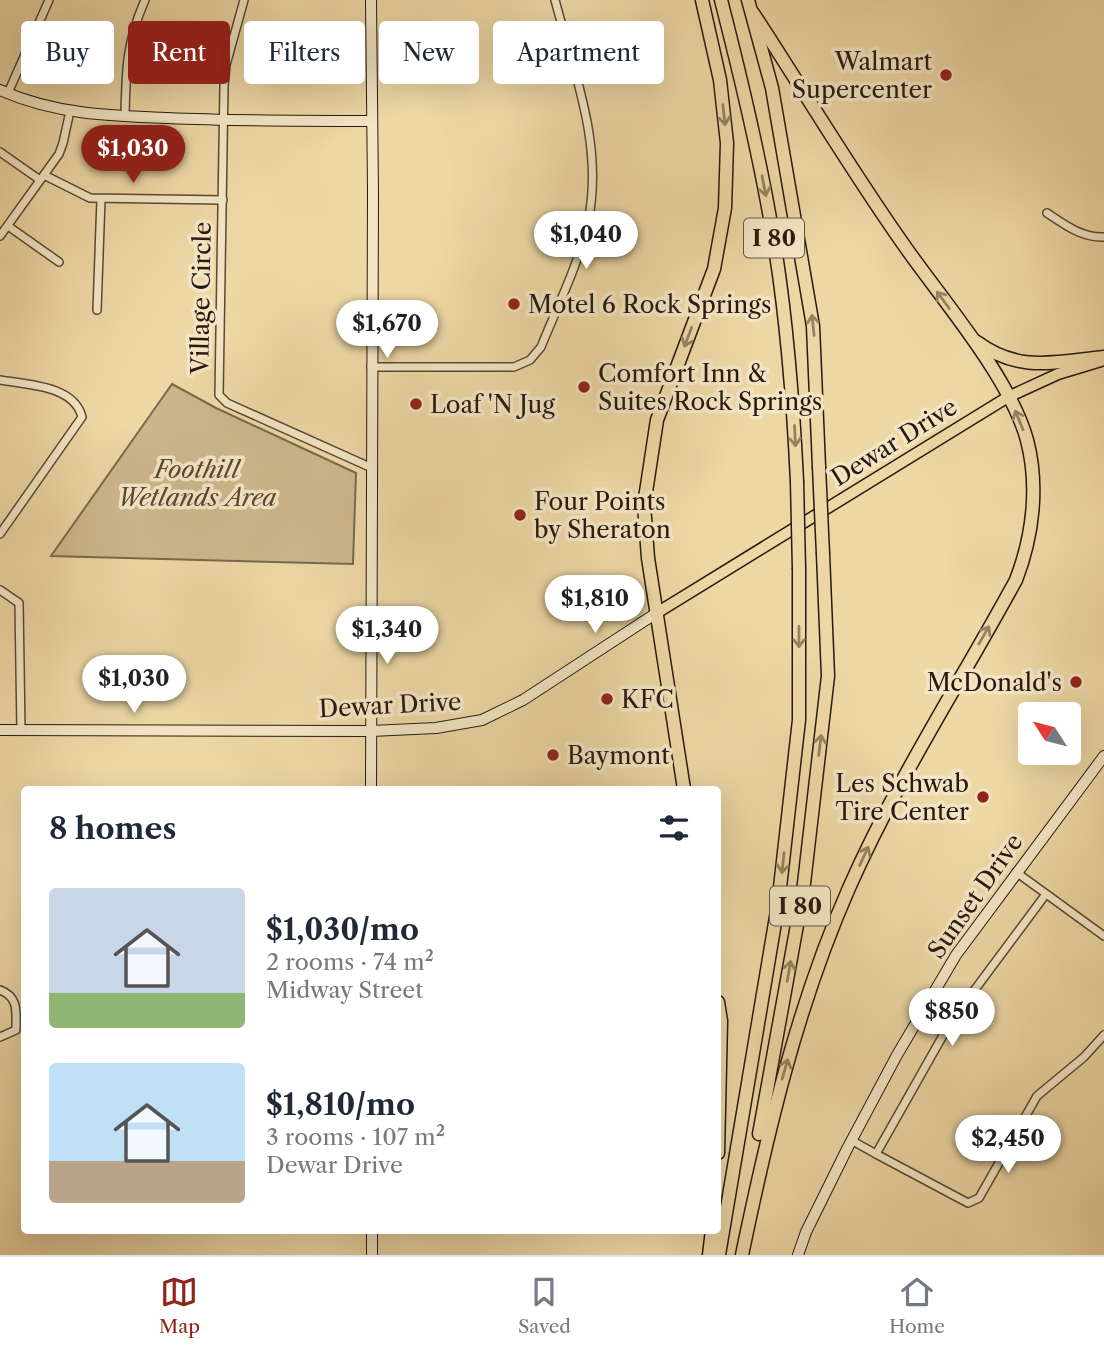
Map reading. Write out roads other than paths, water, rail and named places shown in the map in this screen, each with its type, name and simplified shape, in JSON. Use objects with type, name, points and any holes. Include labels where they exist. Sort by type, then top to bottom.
[{"type":"highway","points":[[684,786],[655,614],[644,505],[657,420],[714,270],[725,208],[727,142],[720,80],[702,0]]},
{"type":"highway","name":"I 80","points":[[719,1255],[780,892],[799,720],[799,569],[793,391],[774,236],[748,108],[721,0]]},
{"type":"highway","name":"I 80","points":[[740,1255],[803,892],[828,676],[813,326],[772,88],[748,0]]},
{"type":"highway","points":[[740,1255],[767,1133],[784,1071],[813,981],[848,890],[909,766],[1009,591],[1024,557],[1033,515],[1030,458],[1022,427],[1008,397],[968,334],[904,246],[752,13]]},
{"type":"highway","points":[[968,334],[991,352],[1021,363],[1104,359]]},
{"type":"highway","points":[[709,1255],[712,1234]]},
{"type":"main road","name":"Dewar Drive","points":[[655,614],[1008,397],[1058,374],[1104,359]]},
{"type":"street","points":[[49,0],[4,91],[70,111],[125,116],[224,121],[371,121]]},
{"type":"street","points":[[125,116],[129,43],[145,0]]},
{"type":"street","points":[[0,152],[42,178],[71,186],[84,196],[101,199],[223,200],[226,65],[244,0]]},
{"type":"street","points":[[371,0],[371,786]]},
{"type":"street","points":[[372,367],[514,367],[530,360],[541,347],[580,247],[592,194],[590,136],[555,0]]},
{"type":"street","points":[[0,236],[42,178],[63,143],[70,111]]},
{"type":"street","points":[[97,310],[101,199]]},
{"type":"street","name":"Village Circle","points":[[223,200],[219,395],[227,403],[372,468]]},
{"type":"street","points":[[1047,214],[1077,232],[1093,238],[1104,237]]},
{"type":"street","points":[[8,226],[59,262]]},
{"type":"street","points":[[0,380],[55,391],[72,399],[80,408],[82,417],[0,534]]},
{"type":"street","points":[[0,590],[19,603],[21,731]]},
{"type":"street","name":"Dewar Drive","points":[[0,730],[371,732],[436,728],[482,720],[523,700],[655,614]]},
{"type":"street","name":"Sunset Drive","points":[[798,1255],[806,1232],[851,1140],[956,955],[1104,756]]},
{"type":"street","points":[[1016,872],[1104,936]]},
{"type":"street","points":[[876,1154],[945,1032],[1046,894]]},
{"type":"street","points":[[0,990],[15,1000],[16,1030],[0,1037]]},
{"type":"street","points":[[919,1017],[945,1032]]},
{"type":"street","points":[[851,1140],[968,1203],[974,1202],[979,1198],[1037,1096],[1084,1057],[1104,1035]]},
{"type":"street","points":[[372,1234],[372,1255]]},
{"type":"place","name":"Walmart Supercenter","points":[[946,75]]},
{"type":"place","name":"Motel 6 Rock Springs","points":[[514,304]]},
{"type":"place","name":"Comfort Inn & Suites Rock Springs","points":[[584,387]]},
{"type":"place","name":"Loaf 'N Jug","points":[[416,404]]},
{"type":"place","name":"Four Points by Sheraton","points":[[520,515]]},
{"type":"place","name":"McDonald's","points":[[1076,682]]},
{"type":"place","name":"KFC","points":[[607,699]]},
{"type":"place","name":"Baymont","points":[[553,755]]},
{"type":"place","name":"Les Schwab Tire Center","points":[[983,797]]},
{"type":"park label","name":"Foothill Wetlands Area","points":[[197,483]]}]
